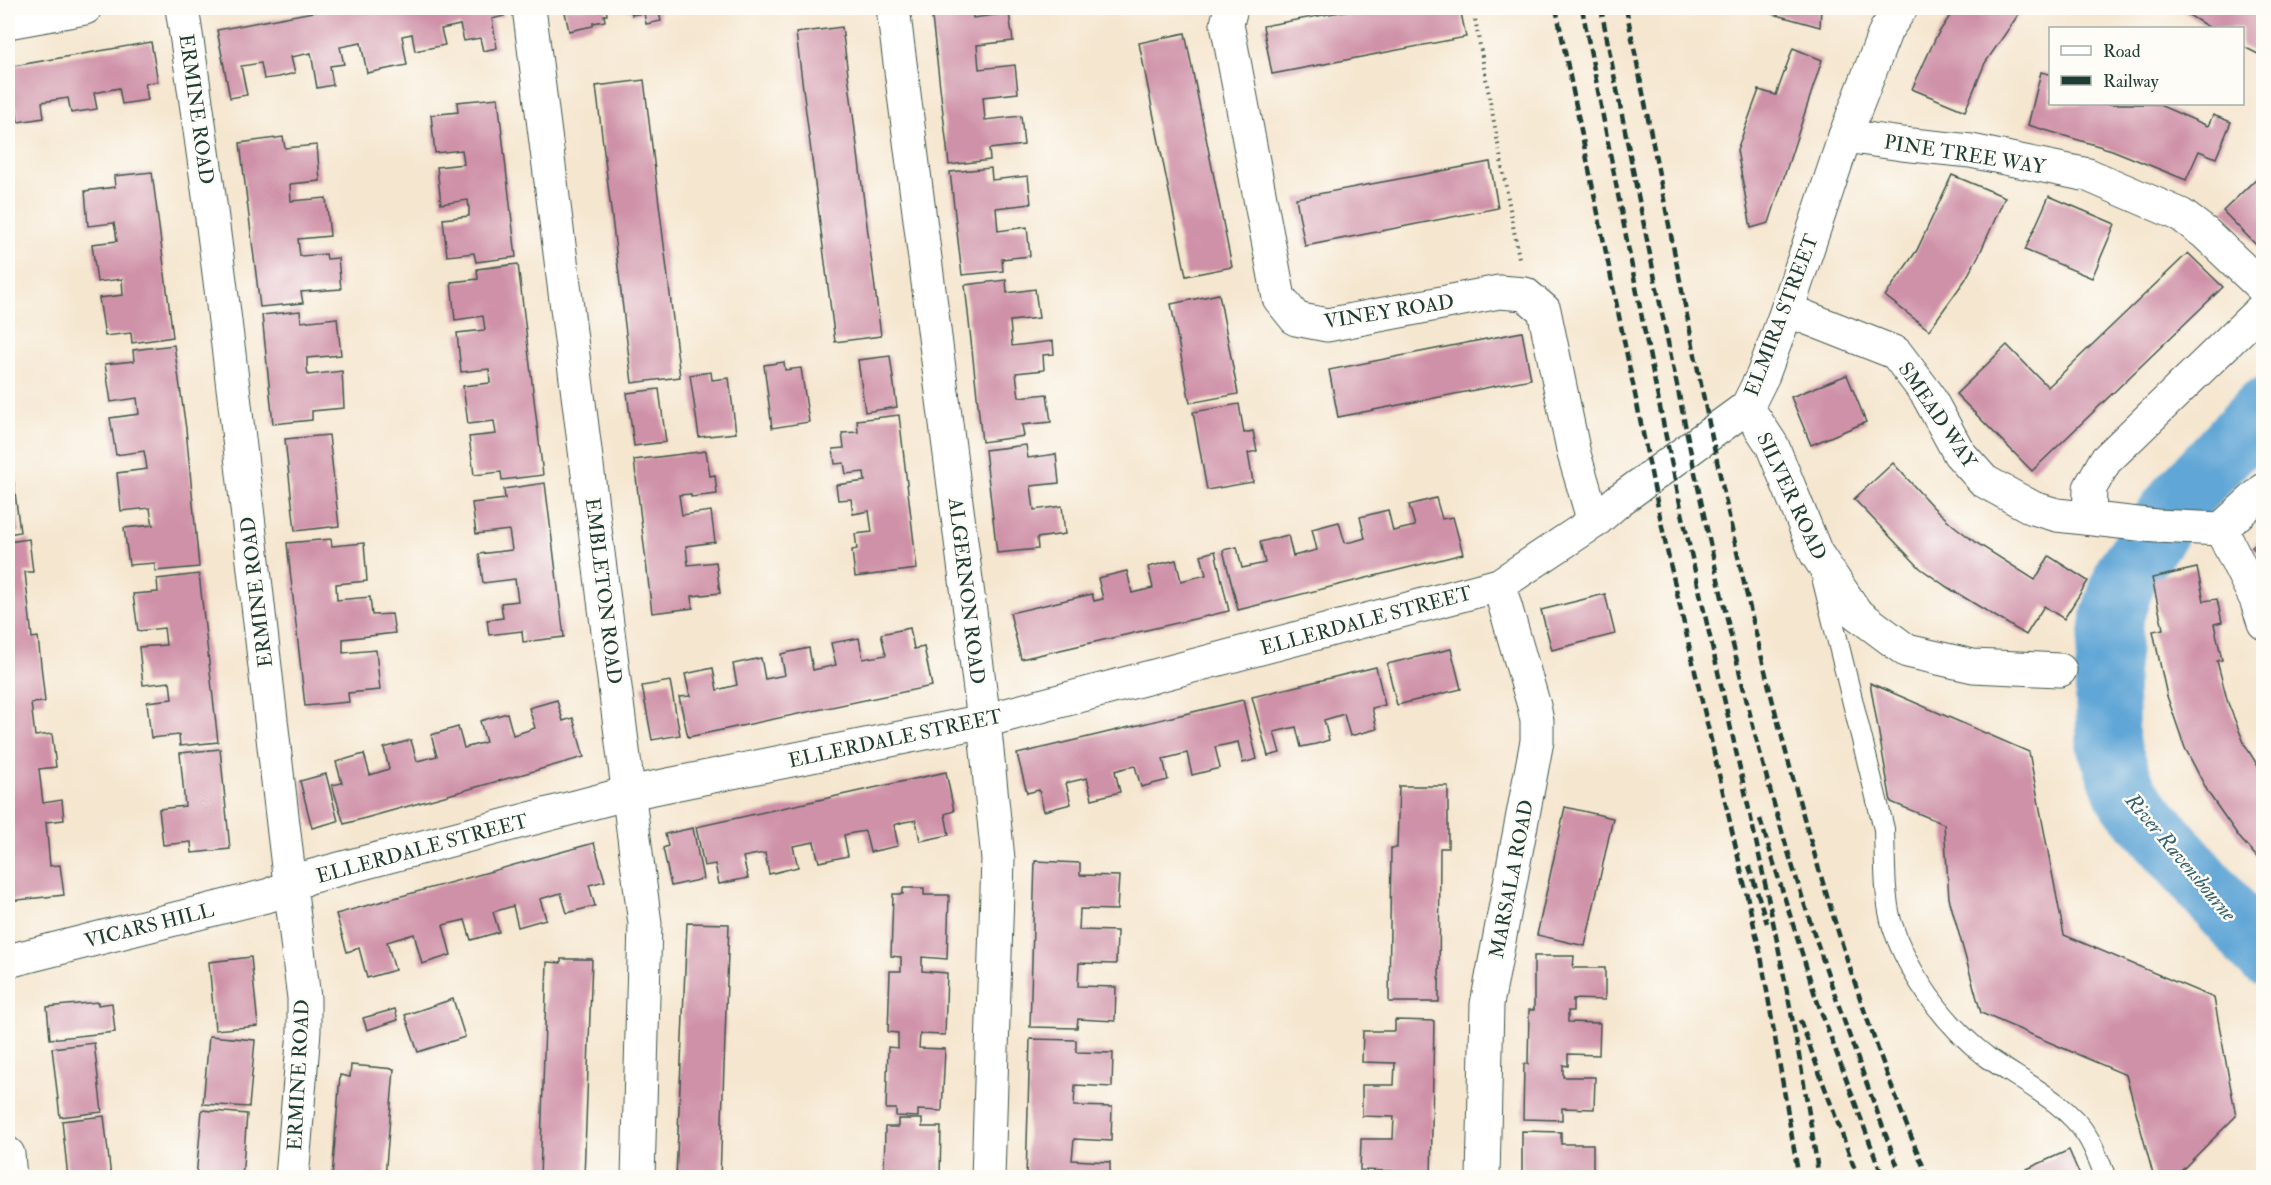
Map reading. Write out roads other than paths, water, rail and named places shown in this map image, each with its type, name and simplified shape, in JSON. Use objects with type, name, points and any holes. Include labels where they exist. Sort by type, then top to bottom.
[{"type":"street","points":[[8,22],[85,8]]},
{"type":"street","name":"ERMINE ROAD","points":[[182,8],[221,289],[304,998],[304,1031],[292,1178]]},
{"type":"street","name":"EMBLETON ROAD","points":[[529,8],[645,924],[638,1178]]},
{"type":"street","name":"ALGERNON ROAD","points":[[893,8],[984,721],[998,859],[988,1178]]},
{"type":"street","name":"VINEY ROAD","points":[[1231,8],[1227,24],[1279,298],[1296,319],[1327,325],[1499,292],[1525,294],[1544,310],[1574,454],[1594,522]]},
{"type":"street","name":"ELMIRA STREET","points":[[1499,585],[1594,522],[1618,501],[1747,407],[1763,375],[1787,309],[1845,136],[1886,30],[1901,8]]},
{"type":"street","name":"PINE TREE WAY","points":[[1845,136],[1971,151],[2088,175],[2181,215],[2205,233],[2264,289]]},
{"type":"street","points":[[2089,518],[2090,488],[2105,461],[2264,308]]},
{"type":"street","name":"SMEAD WAY","points":[[1787,309],[1896,352],[1927,394],[1959,453],[1984,481],[2033,508],[2057,515],[2156,526],[2211,528]]},
{"type":"street","name":"SILVER ROAD","points":[[1747,407],[1772,445],[1816,553],[1857,613],[1907,651],[1973,666],[2060,670]]},
{"type":"street","points":[[2264,490],[2211,528],[2256,598],[2264,623]]},
{"type":"street","name":"ELLERDALE STREET","points":[[290,885],[309,877],[629,793],[984,721],[1499,585]]},
{"type":"street","name":"MARSALA ROAD","points":[[1483,1178],[1487,1004],[1537,741],[1537,721],[1499,585]]},
{"type":"street","name":"VICARS HILL","points":[[8,960],[270,895],[290,885]]},
{"type":"street","points":[[8,1154],[10,1178]]},
{"type":"lane","points":[[1816,553],[1884,830],[1885,867],[1891,920],[1904,954],[1934,1005],[1985,1055],[2064,1110],[2087,1135],[2106,1178]]},
{"type":"waterway","name":"River Ravensbourne","points":[[2264,409],[2178,501],[2127,572],[2113,614],[2106,675],[2108,745],[2127,796],[2264,954]]},
{"type":"railway","points":[[1556,8],[1666,546],[1761,956],[1799,1178]]},
{"type":"railway","points":[[1582,8],[1672,466],[1776,934],[1819,1178]]},
{"type":"railway","points":[[1601,8],[1700,498],[1747,702],[1774,804],[1818,945],[1902,1178]]},
{"type":"railway","points":[[1626,8],[1715,453],[1748,600],[1785,747],[1826,892],[1873,1036],[1928,1178]]},
{"type":"railway","points":[[1760,819],[1815,995],[1883,1178]]},
{"type":"railway","points":[[1749,866],[1767,923]]},
{"type":"railway","points":[[1800,1020],[1858,1178]]}]
